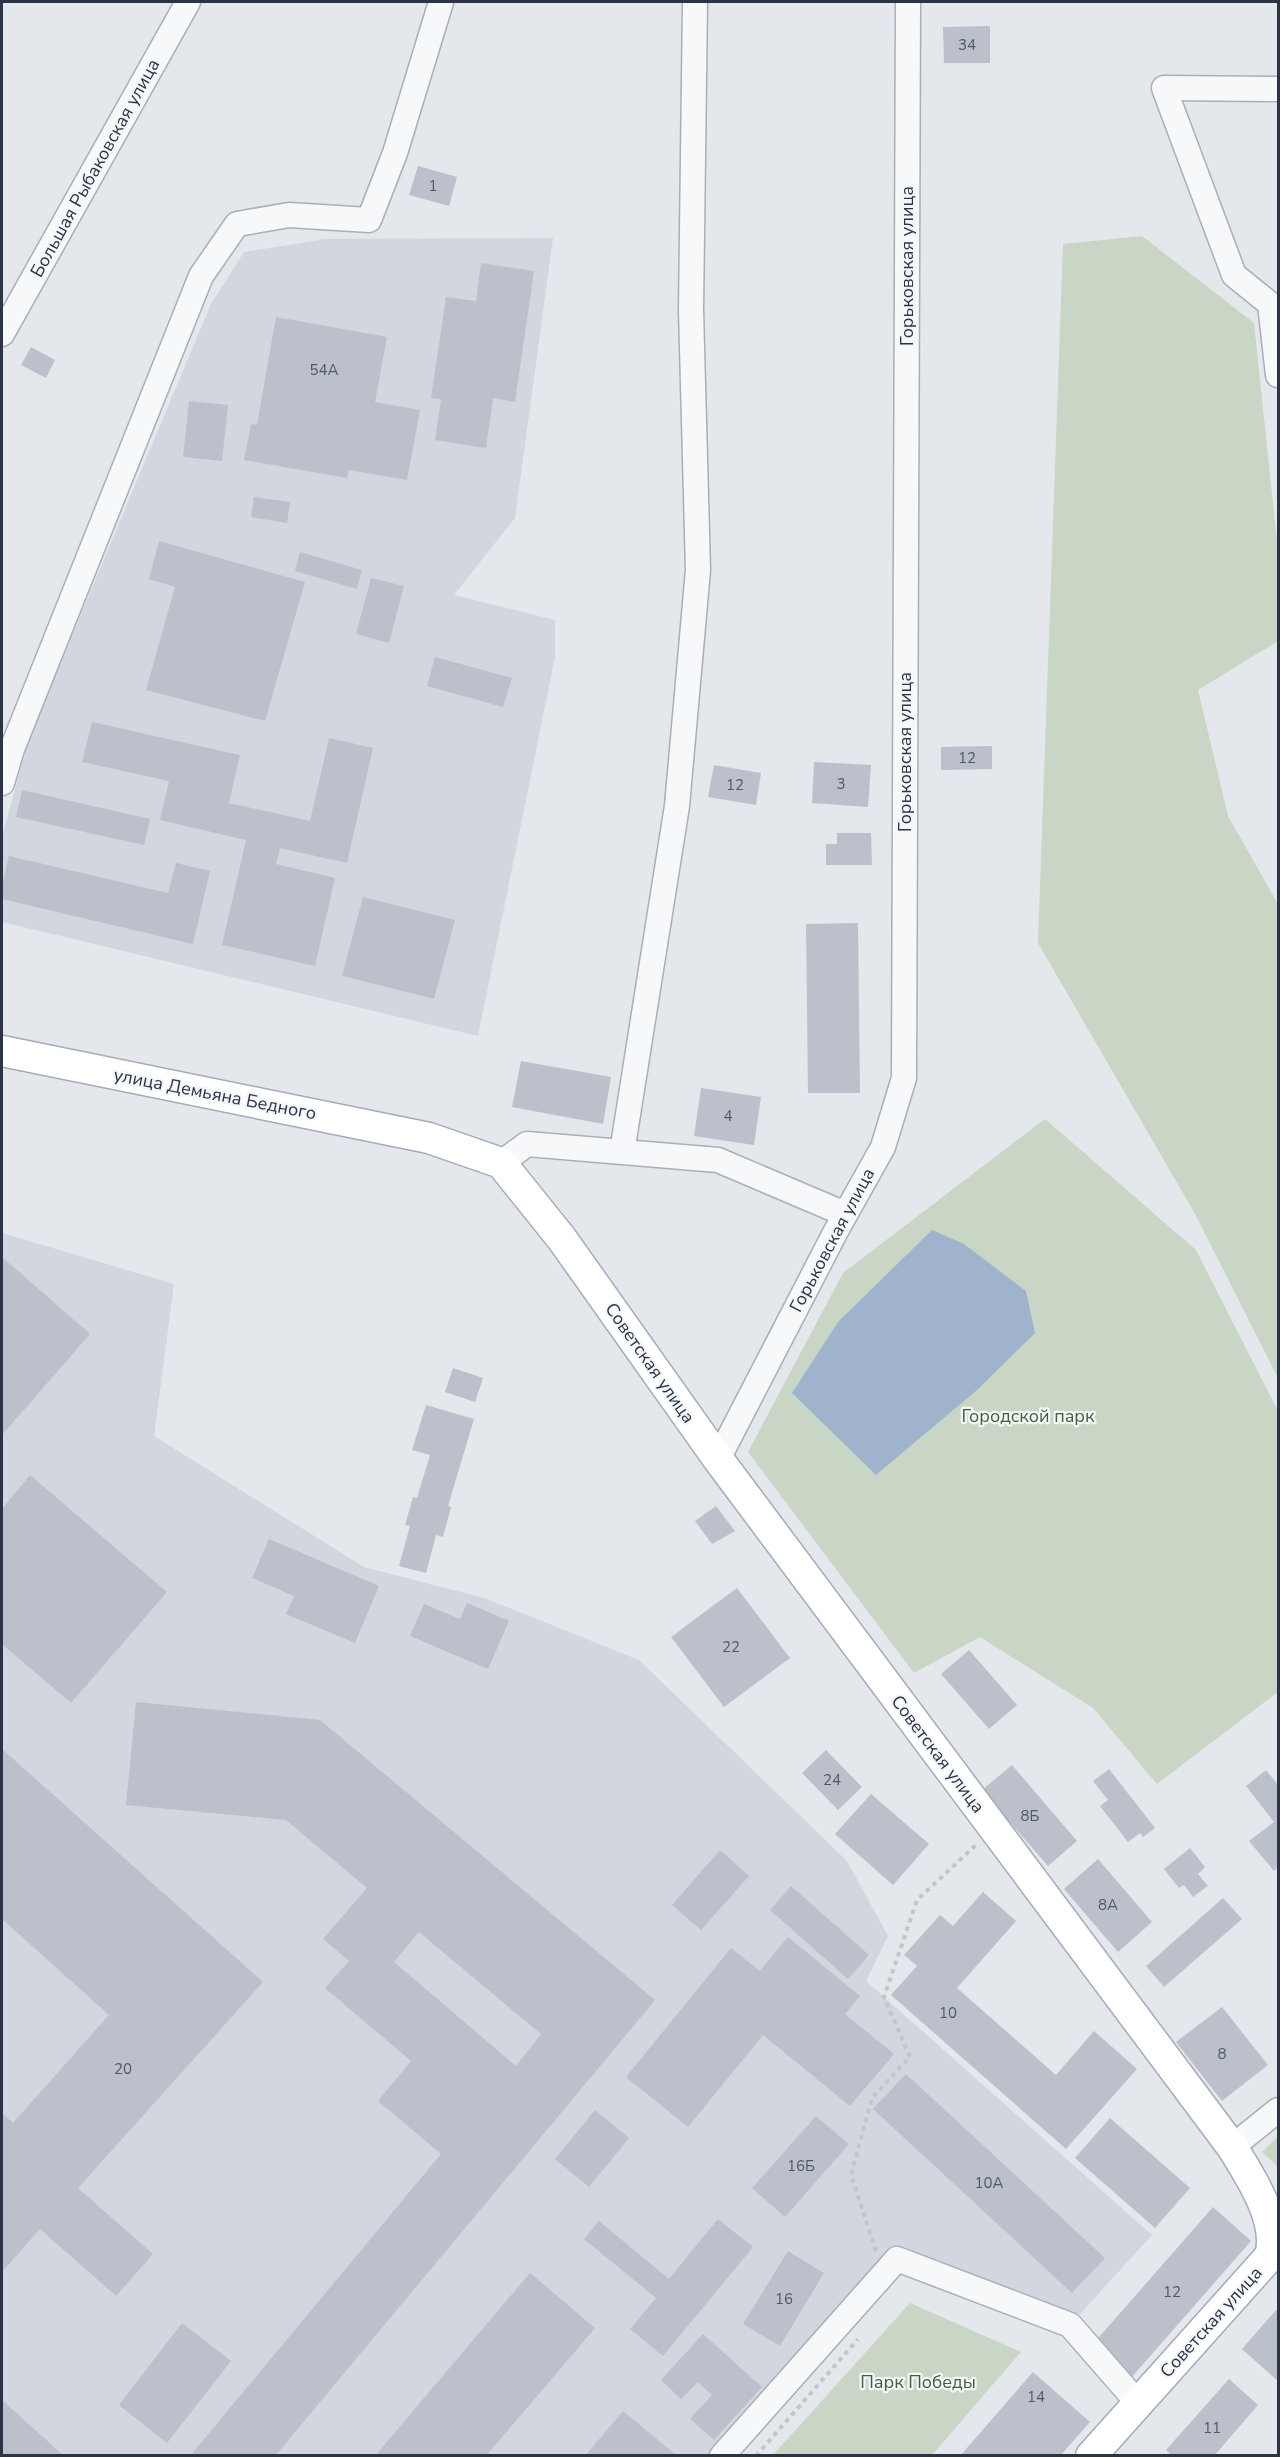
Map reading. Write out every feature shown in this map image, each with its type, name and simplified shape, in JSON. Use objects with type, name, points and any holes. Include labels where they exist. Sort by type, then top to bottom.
[{"type":"main road","name":"улица Демьяна Бедного","points":[[2,1051],[429,1138],[501,1163]]},
{"type":"main road","name":"Советская улица","points":[[501,1163],[562,1239],[718,1459],[1232,2147],[1268,2205],[1277,2231],[1277,2244],[1270,2256],[1091,2456]]},
{"type":"street","name":"Большая Рыбаковская улица","points":[[2,334],[188,2]]},
{"type":"street","points":[[2,783],[12,749],[201,276],[237,224],[288,215],[369,220],[394,153],[441,2]]},
{"type":"street","points":[[622,1152],[677,806],[698,570],[691,310],[695,2]]},
{"type":"street","name":"Горьковская улица","points":[[718,1459],[845,1214],[883,1147],[904,1078],[908,2]]},
{"type":"street","points":[[1278,89],[1164,88],[1234,275],[1274,303],[1278,375]]},
{"type":"street","points":[[501,1163],[527,1144],[718,1160],[845,1214]]},
{"type":"street","points":[[1232,2147],[1278,2110]]},
{"type":"street","points":[[722,2456],[897,2259],[1070,2325],[1138,2403]]},
{"type":"path","points":[[884,2274],[851,2175],[872,2098],[910,2057],[884,1997],[917,1900],[994,1828]]},
{"type":"path","points":[[756,2456],[862,2334]]},
{"type":"shaded area","points":[[553,238],[515,518],[454,595],[555,620],[555,657],[478,1036],[2,922],[2,837],[29,738],[211,304],[244,252],[325,239]]},
{"type":"shaded area","points":[[2,1233],[174,1284],[154,1436],[364,1567],[484,1598],[639,1660],[847,1861],[888,1936],[866,1981],[1152,2235],[1070,2325],[897,2259],[717,2455],[2,2455]]},
{"type":"green space","points":[[1142,236],[1254,323],[1278,551],[1278,641],[1198,690],[1228,816],[1278,904],[1278,1378],[1194,1212],[1038,943],[1063,244]]},
{"type":"green space","name":"Городской парк","points":[[1045,1119],[1196,1250],[1278,1411],[1278,1692],[1157,1784],[1093,1708],[980,1637],[914,1673],[748,1452],[843,1273]]},
{"type":"green space","points":[[1278,2136],[1278,2167],[1262,2152]]},
{"type":"green space","name":"Парк Победы","points":[[910,2303],[1021,2352],[932,2455],[773,2455]]},
{"type":"water","points":[[932,1230],[964,1244],[1026,1291],[1035,1333],[977,1390],[876,1475],[792,1393],[838,1322]]},
{"type":"building","points":[[990,26],[990,63],[944,63],[943,27]]},
{"type":"building","points":[[418,166],[457,177],[449,206],[409,195]]},
{"type":"building","points":[[481,263],[534,271],[515,402],[493,398],[486,448],[435,440],[441,399],[431,398],[446,297],[476,301]]},
{"type":"building","points":[[276,317],[387,337],[375,402],[420,410],[407,480],[349,470],[347,478],[244,460],[251,424],[257,425]]},
{"type":"building","points":[[31,347],[55,360],[46,378],[21,365]]},
{"type":"building","points":[[189,401],[228,405],[222,461],[183,457]]},
{"type":"building","points":[[254,497],[290,502],[287,523],[251,517]]},
{"type":"building","points":[[159,541],[305,582],[265,721],[146,690],[175,587],[149,579]]},
{"type":"building","points":[[300,552],[362,570],[357,589],[295,571]]},
{"type":"building","points":[[371,578],[404,586],[389,643],[356,634]]},
{"type":"building","points":[[435,657],[512,678],[503,707],[427,686]]},
{"type":"building","points":[[92,722],[240,755],[229,803],[310,821],[329,738],[373,748],[347,863],[280,848],[276,864],[335,878],[315,966],[222,945],[246,840],[160,820],[169,781],[82,762]]},
{"type":"building","points":[[992,746],[992,769],[941,770],[941,747]]},
{"type":"building","points":[[814,762],[871,765],[868,807],[812,803]]},
{"type":"building","points":[[714,765],[761,773],[756,805],[708,797]]},
{"type":"building","points":[[22,790],[150,819],[144,845],[16,817]]},
{"type":"building","points":[[837,833],[871,833],[872,865],[826,865],[826,844],[837,844]]},
{"type":"building","points":[[9,856],[168,893],[176,863],[210,871],[193,944],[2,899],[2,886]]},
{"type":"building","points":[[363,897],[455,920],[434,999],[342,976]]},
{"type":"building","points":[[858,923],[860,1093],[808,1093],[806,924]]},
{"type":"building","points":[[521,1061],[611,1077],[603,1124],[512,1107]]},
{"type":"building","points":[[701,1088],[761,1097],[754,1145],[694,1136]]},
{"type":"building","points":[[2,1257],[90,1334],[2,1435]]},
{"type":"building","points":[[453,1368],[483,1378],[475,1402],[445,1392]]},
{"type":"building","points":[[426,1405],[474,1419],[448,1506],[451,1507],[443,1537],[436,1535],[426,1573],[399,1566],[410,1526],[405,1525],[413,1497],[417,1498],[430,1455],[412,1450]]},
{"type":"building","points":[[30,1475],[167,1592],[71,1703],[2,1644],[2,1509]]},
{"type":"building","points":[[716,1506],[735,1531],[712,1544],[695,1521]]},
{"type":"building","points":[[269,1539],[379,1586],[355,1643],[286,1614],[294,1596],[252,1578]]},
{"type":"building","points":[[737,1588],[790,1658],[724,1707],[671,1637]]},
{"type":"building","points":[[467,1603],[509,1621],[488,1669],[410,1636],[424,1604],[460,1619]]},
{"type":"building","points":[[969,1650],[1017,1705],[989,1729],[941,1674]]},
{"type":"building","points":[[136,1702],[320,1720],[655,2000],[275,2456],[190,2456],[441,2154],[378,2101],[411,2061],[325,1988],[349,1961],[323,1939],[367,1888],[286,1820],[126,1805]],"holes":[[[419,1932],[541,2034],[516,2066],[394,1962]]]},
{"type":"building","points":[[2,1749],[263,1982],[78,2188],[153,2254],[116,2296],[40,2229],[2,2272],[2,2113],[13,2123],[109,2015],[2,1919]]},
{"type":"building","points":[[826,1750],[862,1787],[838,1810],[802,1773]]},
{"type":"building","points":[[1012,1765],[1077,1841],[1048,1866],[982,1790]]},
{"type":"building","points":[[1109,1769],[1155,1828],[1143,1837],[1140,1833],[1128,1842],[1100,1806],[1108,1800],[1093,1781]]},
{"type":"building","points":[[1266,1770],[1278,1785],[1278,1867],[1274,1871],[1249,1841],[1274,1822],[1246,1786]]},
{"type":"building","points":[[871,1794],[929,1844],[893,1885],[835,1834]]},
{"type":"building","points":[[1190,1848],[1205,1867],[1198,1874],[1208,1886],[1193,1897],[1184,1885],[1179,1888],[1164,1869]]},
{"type":"building","points":[[720,1850],[749,1876],[701,1930],[672,1905]]},
{"type":"building","points":[[1098,1859],[1152,1922],[1118,1952],[1064,1889]]},
{"type":"building","points":[[791,1886],[869,1955],[848,1979],[770,1910]]},
{"type":"building","points":[[983,1892],[1016,1921],[957,1988],[1056,2075],[1094,2031],[1137,2069],[1066,2149],[891,1995],[917,1966],[904,1955],[940,1915],[953,1926]]},
{"type":"building","points":[[1223,1898],[1242,1919],[1164,1987],[1146,1966]]},
{"type":"building","points":[[788,1937],[860,1996],[845,2014],[894,2054],[850,2106],[763,2035],[688,2127],[626,2077],[731,1948],[760,1971]]},
{"type":"building","points":[[1222,2007],[1268,2065],[1222,2101],[1176,2042]]},
{"type":"building","points":[[906,2074],[1105,2258],[1072,2293],[873,2109]]},
{"type":"building","points":[[595,2110],[629,2138],[589,2187],[555,2159]]},
{"type":"building","points":[[816,2116],[849,2144],[785,2217],[752,2188]]},
{"type":"building","points":[[1110,2118],[1190,2188],[1155,2228],[1075,2158]]},
{"type":"building","points":[[1213,2207],[1251,2241],[1131,2378],[1093,2344]]},
{"type":"building","points":[[718,2219],[753,2247],[663,2356],[630,2329],[656,2298],[584,2239],[599,2221],[669,2279]]},
{"type":"building","points":[[788,2251],[824,2273],[780,2346],[743,2324]]},
{"type":"building","points":[[530,2273],[595,2328],[486,2456],[375,2456]]},
{"type":"building","points":[[1276,2310],[1278,2312],[1278,2381],[1242,2349]]},
{"type":"building","points":[[182,2323],[231,2361],[167,2443],[119,2405]]},
{"type":"building","points":[[703,2334],[762,2387],[714,2440],[690,2419],[712,2395],[698,2382],[681,2399],[661,2380]]},
{"type":"building","points":[[1033,2372],[1090,2422],[1060,2456],[960,2456]]},
{"type":"building","points":[[1229,2379],[1258,2405],[1214,2456],[1172,2456],[1166,2450]]},
{"type":"building","points":[[2,2400],[64,2456],[2,2456]]},
{"type":"building","points":[[623,2411],[677,2456],[585,2456]]}]
